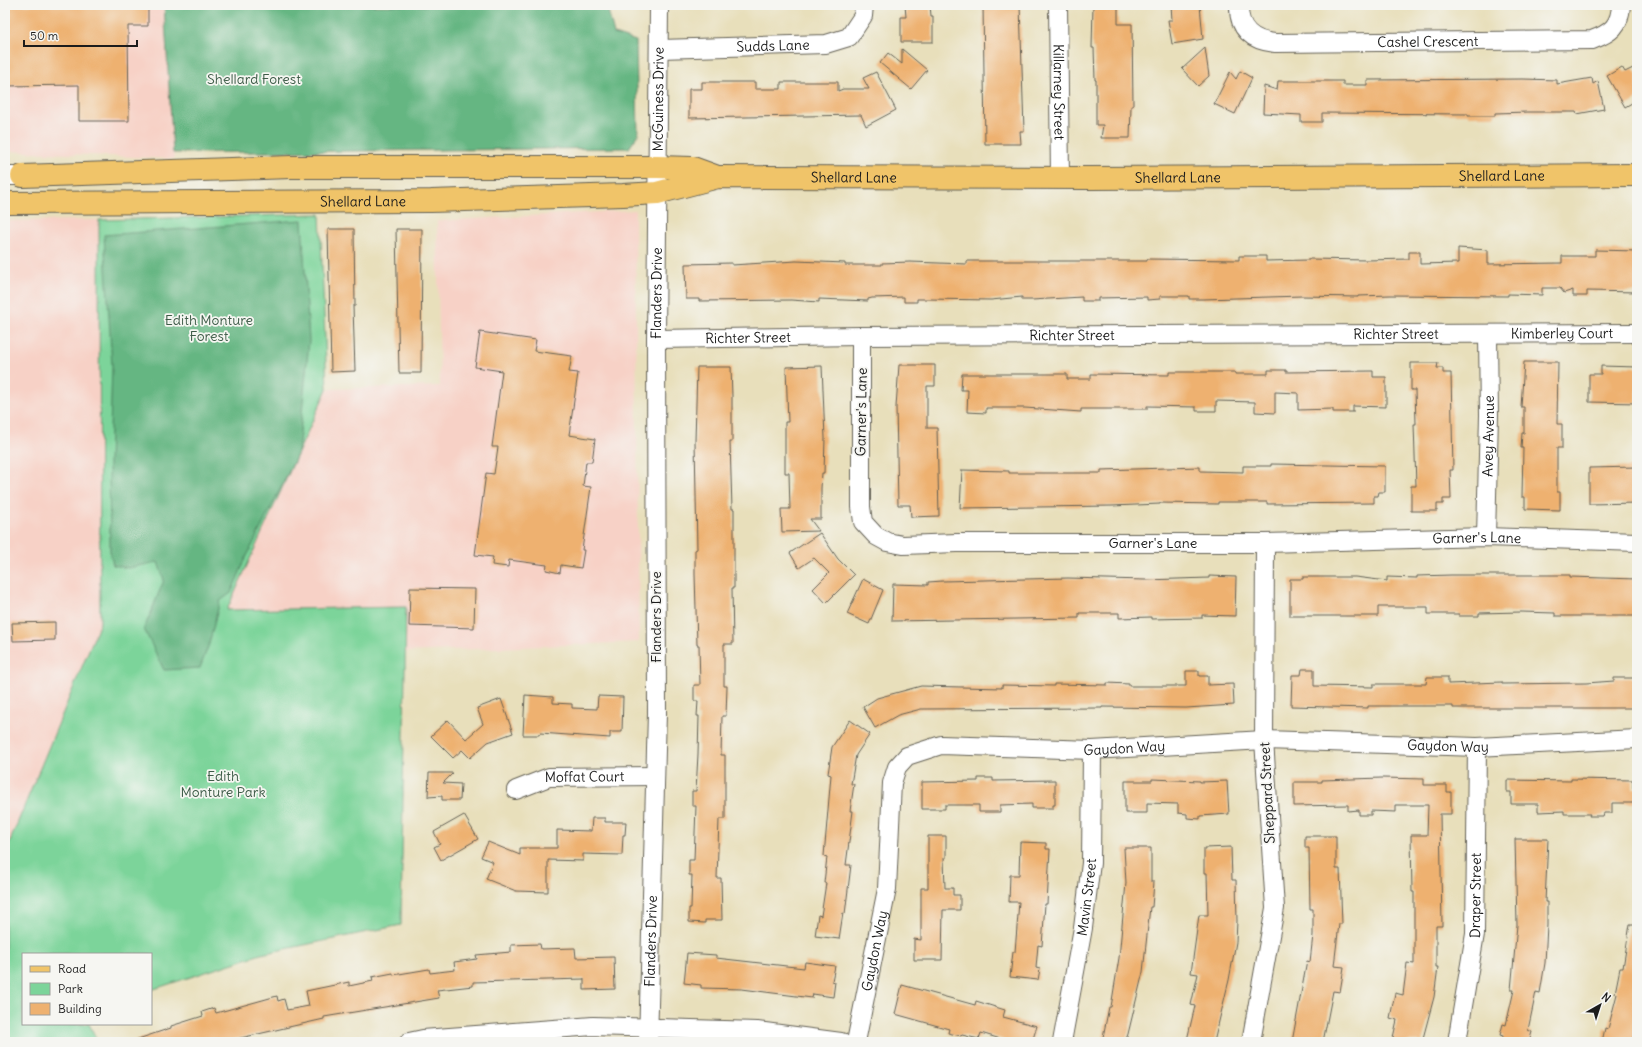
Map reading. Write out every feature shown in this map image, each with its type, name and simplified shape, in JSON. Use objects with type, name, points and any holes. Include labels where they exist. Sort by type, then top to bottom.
[{"type":"main road","name":"Shellard Lane","points":[[13,176],[291,167],[657,167],[693,168],[718,177]]},
{"type":"main road","name":"Shellard Lane","points":[[5,203],[379,200],[431,201],[657,193],[693,182],[718,177],[1060,178],[1637,175]]},
{"type":"street","name":"McGuiness Drive","points":[[657,193],[660,49],[659,5]]},
{"type":"street","name":"Sudds Lane","points":[[660,49],[826,44],[849,37],[863,16],[864,5]]},
{"type":"street","name":"Killarney Street","points":[[1058,5],[1060,178]]},
{"type":"street","name":"Cashel Crescent","points":[[1239,5],[1240,18],[1248,34],[1256,40],[1274,43],[1592,40],[1606,35],[1615,26],[1621,15],[1621,5]]},
{"type":"street","name":"Flanders Drive","points":[[649,1034],[656,713],[657,193]]},
{"type":"street","name":"Kimberley Court","points":[[1488,334],[1637,333]]},
{"type":"street","name":"Richter Street","points":[[656,339],[861,336],[1488,334]]},
{"type":"street","name":"Avey Avenue","points":[[1486,537],[1490,415],[1488,334]]},
{"type":"street","name":"Garner's Lane","points":[[861,336],[860,507],[863,522],[876,536],[887,542],[903,545],[965,543],[1264,542],[1486,537],[1637,542]]},
{"type":"street","name":"Sheppard Street","points":[[1251,1042],[1275,908],[1264,740],[1264,542]]},
{"type":"street","name":"Gaydon Way","points":[[856,1042],[887,889],[892,782],[897,767],[907,756],[942,745],[1092,750],[1264,740],[1477,747],[1637,739]]},
{"type":"street","name":"Draper Street","points":[[1457,1042],[1475,934],[1477,747]]},
{"type":"street","name":"Mavin Street","points":[[1062,1042],[1083,928],[1091,862],[1092,750]]},
{"type":"street","name":"Moffat Court","points":[[516,790],[549,777],[655,776]]},
{"type":"street","points":[[410,1042],[423,1039],[593,1026],[649,1034],[756,1031],[841,1042]]},
{"type":"shaded area","points":[[5,5],[165,5],[174,159],[5,151]]},
{"type":"shaded area","points":[[635,210],[639,642],[405,652],[406,608],[227,610],[327,389],[440,386],[437,221]]},
{"type":"shaded area","points":[[99,220],[100,623],[5,853],[5,221]]},
{"type":"green space","name":"Shellard Forest","points":[[164,5],[607,6],[614,34],[636,41],[638,135],[629,148],[173,153]]},
{"type":"green space","name":"Edith Monture Park","points":[[320,214],[327,389],[227,610],[406,607],[401,925],[261,954],[152,990],[152,953],[22,953],[22,1025],[90,1025],[98,1042],[5,1042],[5,853],[100,623],[99,220]]},
{"type":"green space","name":"Edith Monture Forest","points":[[302,220],[309,341],[298,453],[246,558],[231,593],[220,601],[209,644],[200,668],[164,670],[144,629],[164,580],[158,562],[128,568],[113,565],[110,551],[109,463],[112,366],[104,235]]},
{"type":"building","points":[[5,5],[148,5],[148,26],[128,26],[129,121],[79,121],[79,85],[5,86]]},
{"type":"building","points":[[905,5],[930,5],[931,16],[933,16],[933,42],[901,42],[901,17],[906,17]]},
{"type":"building","points":[[983,5],[1020,5],[1024,131],[1020,131],[1021,144],[985,144]]},
{"type":"building","points":[[1093,5],[1118,5],[1118,24],[1132,24],[1133,106],[1131,106],[1130,138],[1101,138],[1103,125],[1096,125],[1096,80],[1094,48],[1092,48]]},
{"type":"building","points":[[1171,5],[1200,5],[1203,39],[1172,44],[1168,20],[1172,20]]},
{"type":"building","points":[[1205,48],[1209,76],[1198,86],[1182,69]]},
{"type":"building","points":[[902,49],[927,70],[911,89],[880,63],[888,53],[902,64]]},
{"type":"building","points":[[1622,67],[1625,72],[1633,68],[1637,74],[1637,100],[1625,107],[1607,76]]},
{"type":"building","points":[[1240,71],[1252,78],[1235,114],[1214,104],[1230,72],[1236,79]]},
{"type":"building","points":[[876,72],[896,110],[866,126],[861,115],[689,118],[689,89],[702,89],[702,82],[755,82],[755,89],[781,89],[781,82],[838,82],[838,91],[843,89],[869,89],[863,78]]},
{"type":"building","points":[[1592,78],[1593,84],[1598,81],[1604,109],[1577,114],[1576,112],[1528,112],[1495,113],[1495,116],[1468,116],[1468,114],[1322,113],[1322,122],[1301,122],[1301,115],[1263,113],[1264,86],[1277,90],[1278,81],[1343,81],[1343,85],[1367,85],[1367,80],[1523,79],[1557,80],[1557,84]]},
{"type":"building","points":[[328,229],[354,229],[355,306],[353,306],[355,371],[331,372]]},
{"type":"building","points":[[396,229],[422,229],[421,373],[399,373]]},
{"type":"building","points":[[1458,248],[1488,250],[1488,264],[1562,263],[1562,256],[1595,256],[1595,250],[1637,251],[1637,292],[1587,291],[1587,296],[1573,296],[1573,290],[1564,293],[1560,288],[1542,288],[1542,295],[1508,294],[1508,296],[1390,295],[1358,297],[1302,296],[1189,299],[1189,296],[1160,296],[1160,299],[1147,300],[1147,297],[1098,298],[1098,301],[1082,301],[1082,297],[1032,300],[1022,300],[1022,297],[991,300],[917,299],[917,302],[904,302],[904,297],[872,298],[868,299],[868,301],[819,299],[819,302],[791,300],[699,301],[699,299],[686,299],[685,264],[732,263],[732,265],[796,261],[845,263],[845,265],[882,265],[882,263],[910,262],[967,264],[967,261],[1147,261],[1147,259],[1239,260],[1239,256],[1266,256],[1266,261],[1309,259],[1367,260],[1409,259],[1409,252],[1420,252],[1420,264],[1458,263]]},
{"type":"building","points":[[480,332],[536,340],[534,351],[572,356],[569,372],[578,373],[569,435],[595,439],[592,462],[586,462],[583,486],[591,487],[582,550],[584,550],[581,568],[561,565],[560,573],[546,570],[547,565],[509,560],[508,567],[492,565],[493,557],[475,555],[486,473],[494,474],[498,447],[492,447],[502,371],[475,367]]},
{"type":"building","points":[[1524,362],[1558,362],[1557,424],[1562,424],[1562,448],[1557,448],[1557,492],[1560,492],[1560,510],[1525,509],[1525,497],[1522,497],[1523,448],[1521,448],[1522,433],[1524,433],[1524,407],[1521,407]]},
{"type":"building","points":[[1411,363],[1438,363],[1437,368],[1443,368],[1443,373],[1451,373],[1453,470],[1450,470],[1451,499],[1443,499],[1443,504],[1437,504],[1437,511],[1411,511],[1411,486],[1416,486],[1414,424],[1416,424],[1415,390],[1411,390]]},
{"type":"building","points":[[899,365],[935,365],[935,386],[927,386],[927,428],[937,428],[939,516],[911,517],[910,505],[898,505],[896,407]]},
{"type":"building","points":[[822,366],[825,438],[824,473],[822,473],[821,488],[821,519],[810,519],[819,531],[782,532],[781,509],[790,509],[789,473],[785,473],[785,422],[788,422],[786,367]]},
{"type":"building","points":[[1601,366],[1637,367],[1637,403],[1589,402],[1589,374],[1601,374]]},
{"type":"building","points":[[697,367],[731,367],[732,442],[730,442],[732,509],[734,509],[734,588],[732,588],[733,644],[724,644],[724,686],[727,686],[726,716],[722,716],[721,755],[725,755],[725,819],[719,819],[717,878],[721,878],[722,920],[705,920],[705,923],[689,922],[692,875],[689,875],[689,860],[694,860],[696,806],[692,806],[692,791],[696,791],[699,716],[697,716],[698,701],[694,701],[694,685],[700,685],[695,574],[695,550],[697,549],[695,441]]},
{"type":"building","points":[[1268,370],[1286,370],[1286,372],[1373,371],[1373,377],[1386,377],[1386,407],[1353,406],[1353,412],[1333,412],[1333,409],[1298,410],[1298,393],[1275,392],[1275,413],[1255,412],[1255,402],[1216,401],[1216,411],[1196,411],[1196,407],[1147,406],[1147,409],[1081,409],[1081,412],[1025,408],[986,408],[986,413],[967,412],[968,390],[961,390],[962,374],[1067,374],[1067,379],[1091,379],[1091,374],[1169,375],[1169,372],[1235,372],[1235,374],[1268,374]]},
{"type":"building","points":[[1271,464],[1385,466],[1385,492],[1379,492],[1378,496],[1374,496],[1374,503],[1267,504],[1267,502],[1218,502],[1218,504],[1160,503],[1112,506],[960,508],[962,470],[1009,471],[1009,473],[1101,473],[1101,470],[1200,467],[1200,471],[1243,472],[1243,466],[1271,466]]},
{"type":"building","points":[[1637,467],[1637,503],[1589,504],[1589,468]]},
{"type":"building","points":[[820,533],[838,559],[854,575],[826,603],[813,589],[829,573],[814,558],[799,568],[790,553]]},
{"type":"building","points":[[1570,575],[1570,577],[1637,579],[1637,616],[1555,616],[1555,613],[1521,612],[1479,613],[1479,616],[1459,616],[1459,614],[1428,614],[1428,607],[1378,607],[1378,616],[1290,616],[1290,579],[1303,579],[1303,577],[1355,577],[1387,581],[1387,577],[1417,578],[1417,576]]},
{"type":"building","points":[[1209,576],[1236,577],[1235,616],[1202,615],[1202,618],[1151,619],[1151,617],[1119,618],[1119,613],[1079,613],[1079,618],[892,621],[893,584],[928,585],[928,582],[943,581],[1068,578],[1145,580],[1209,578]]},
{"type":"building","points":[[863,579],[883,590],[869,624],[847,614]]},
{"type":"building","points":[[410,588],[475,589],[474,628],[409,626]]},
{"type":"building","points":[[55,622],[55,640],[13,641],[12,623]]},
{"type":"building","points":[[1302,669],[1314,669],[1314,686],[1373,687],[1373,684],[1426,684],[1427,677],[1448,677],[1448,684],[1502,682],[1502,684],[1586,683],[1614,681],[1614,678],[1635,678],[1635,708],[1453,708],[1453,706],[1368,706],[1368,708],[1291,706],[1292,675],[1301,675]]},
{"type":"building","points":[[1186,671],[1199,671],[1199,676],[1208,676],[1208,685],[1233,684],[1234,705],[1186,708],[1102,707],[921,709],[898,715],[875,728],[863,707],[877,698],[921,686],[1002,688],[1002,685],[1107,685],[1107,683],[1129,684],[1129,686],[1186,686]]},
{"type":"building","points":[[525,695],[553,697],[553,703],[572,704],[572,708],[597,709],[598,696],[623,697],[622,732],[610,732],[610,738],[540,733],[539,735],[523,735]]},
{"type":"building","points":[[501,699],[513,733],[488,742],[470,758],[462,750],[453,758],[431,736],[448,720],[466,739],[483,724],[477,708]]},
{"type":"building","points":[[850,720],[870,734],[856,755],[851,784],[854,784],[850,811],[853,811],[846,865],[851,865],[845,914],[843,913],[839,939],[815,936],[818,915],[821,916],[826,883],[824,883],[827,857],[824,856],[831,775],[828,774],[832,747]]},
{"type":"building","points":[[429,773],[453,773],[443,783],[461,784],[460,800],[442,800],[442,796],[428,797]]},
{"type":"building","points":[[978,778],[993,778],[993,781],[1055,780],[1055,805],[1053,805],[1053,808],[1032,808],[1032,804],[1000,805],[1000,812],[979,812],[979,805],[945,805],[945,809],[922,809],[922,782],[978,781]]},
{"type":"building","points":[[1382,778],[1424,779],[1424,785],[1447,785],[1447,792],[1451,792],[1451,814],[1440,814],[1442,926],[1436,926],[1436,967],[1438,967],[1434,997],[1422,1042],[1392,1042],[1397,1020],[1390,1018],[1395,993],[1403,995],[1407,963],[1414,964],[1414,892],[1412,892],[1411,835],[1427,835],[1428,805],[1396,805],[1396,812],[1371,811],[1371,815],[1359,815],[1359,810],[1348,811],[1348,805],[1294,806],[1294,782],[1322,782],[1322,780]]},
{"type":"building","points":[[1152,779],[1200,782],[1227,781],[1229,814],[1200,816],[1200,819],[1187,818],[1187,814],[1178,813],[1178,804],[1147,803],[1147,813],[1125,813],[1125,781],[1152,781]]},
{"type":"building","points":[[1571,779],[1633,780],[1633,788],[1637,788],[1637,803],[1612,803],[1612,813],[1604,813],[1603,816],[1589,816],[1590,814],[1564,814],[1564,811],[1538,812],[1538,804],[1511,804],[1511,792],[1507,792],[1507,780],[1571,781]]},
{"type":"building","points":[[464,815],[478,839],[441,860],[434,847],[440,844],[434,832]]},
{"type":"building","points":[[592,818],[605,818],[605,822],[626,822],[625,835],[623,835],[622,855],[583,854],[583,861],[548,860],[548,892],[516,891],[486,879],[493,862],[481,857],[488,842],[520,855],[520,848],[557,848],[557,830],[591,831]]},
{"type":"building","points":[[928,836],[946,836],[946,858],[944,858],[945,888],[953,888],[953,895],[960,895],[960,910],[943,910],[942,960],[914,960],[914,939],[921,940],[921,888],[928,888]]},
{"type":"building","points":[[1305,836],[1336,836],[1336,869],[1340,869],[1342,924],[1339,924],[1334,966],[1344,967],[1340,992],[1333,991],[1323,1042],[1292,1042],[1307,961],[1310,962],[1313,935],[1313,909],[1310,909],[1309,848],[1305,848]]},
{"type":"building","points":[[1515,839],[1548,839],[1545,902],[1547,902],[1547,925],[1545,963],[1540,993],[1536,992],[1528,1030],[1532,1032],[1529,1042],[1502,1042],[1503,1036],[1500,1035],[1503,1024],[1506,1025],[1514,990],[1511,990],[1517,925]]},
{"type":"building","points":[[1020,842],[1046,843],[1046,849],[1050,849],[1047,904],[1045,904],[1042,946],[1038,945],[1036,968],[1040,969],[1038,980],[1010,977],[1013,952],[1015,952],[1019,902],[1009,902],[1010,875],[1019,875]]},
{"type":"building","points":[[1231,847],[1232,880],[1236,880],[1237,921],[1236,942],[1229,980],[1214,1042],[1197,1042],[1187,1040],[1195,1006],[1191,1005],[1198,974],[1191,973],[1199,915],[1208,915],[1207,873],[1204,873],[1204,848]]},
{"type":"building","points":[[1124,848],[1151,848],[1151,882],[1154,882],[1152,907],[1150,907],[1143,972],[1128,1034],[1125,1042],[1102,1042],[1109,1007],[1111,1007],[1119,958],[1126,883]]},
{"type":"building","points":[[1630,924],[1637,924],[1637,1024],[1633,1042],[1602,1042],[1605,1028],[1608,1029],[1617,994],[1615,993],[1620,968],[1623,968]]},
{"type":"building","points":[[540,944],[541,949],[575,948],[576,958],[614,957],[615,989],[584,990],[584,979],[473,982],[473,986],[437,990],[439,998],[324,1017],[324,1019],[223,1042],[136,1042],[135,1040],[171,1028],[171,1026],[203,1016],[202,1012],[214,1008],[216,1013],[277,996],[278,1001],[284,999],[287,1010],[309,1006],[306,991],[349,982],[349,986],[373,981],[372,977],[393,973],[393,975],[429,969],[430,973],[455,970],[454,962],[477,959],[476,955],[511,952],[511,945]]},
{"type":"building","points":[[687,953],[716,955],[716,958],[804,968],[805,962],[835,966],[832,981],[835,982],[833,997],[813,994],[812,998],[742,989],[701,988],[701,985],[684,983]]},
{"type":"building","points":[[902,985],[975,1005],[976,1001],[1005,1010],[1003,1017],[1037,1026],[1032,1042],[1003,1042],[1004,1040],[981,1033],[979,1039],[961,1036],[948,1033],[949,1029],[895,1014]]}]
